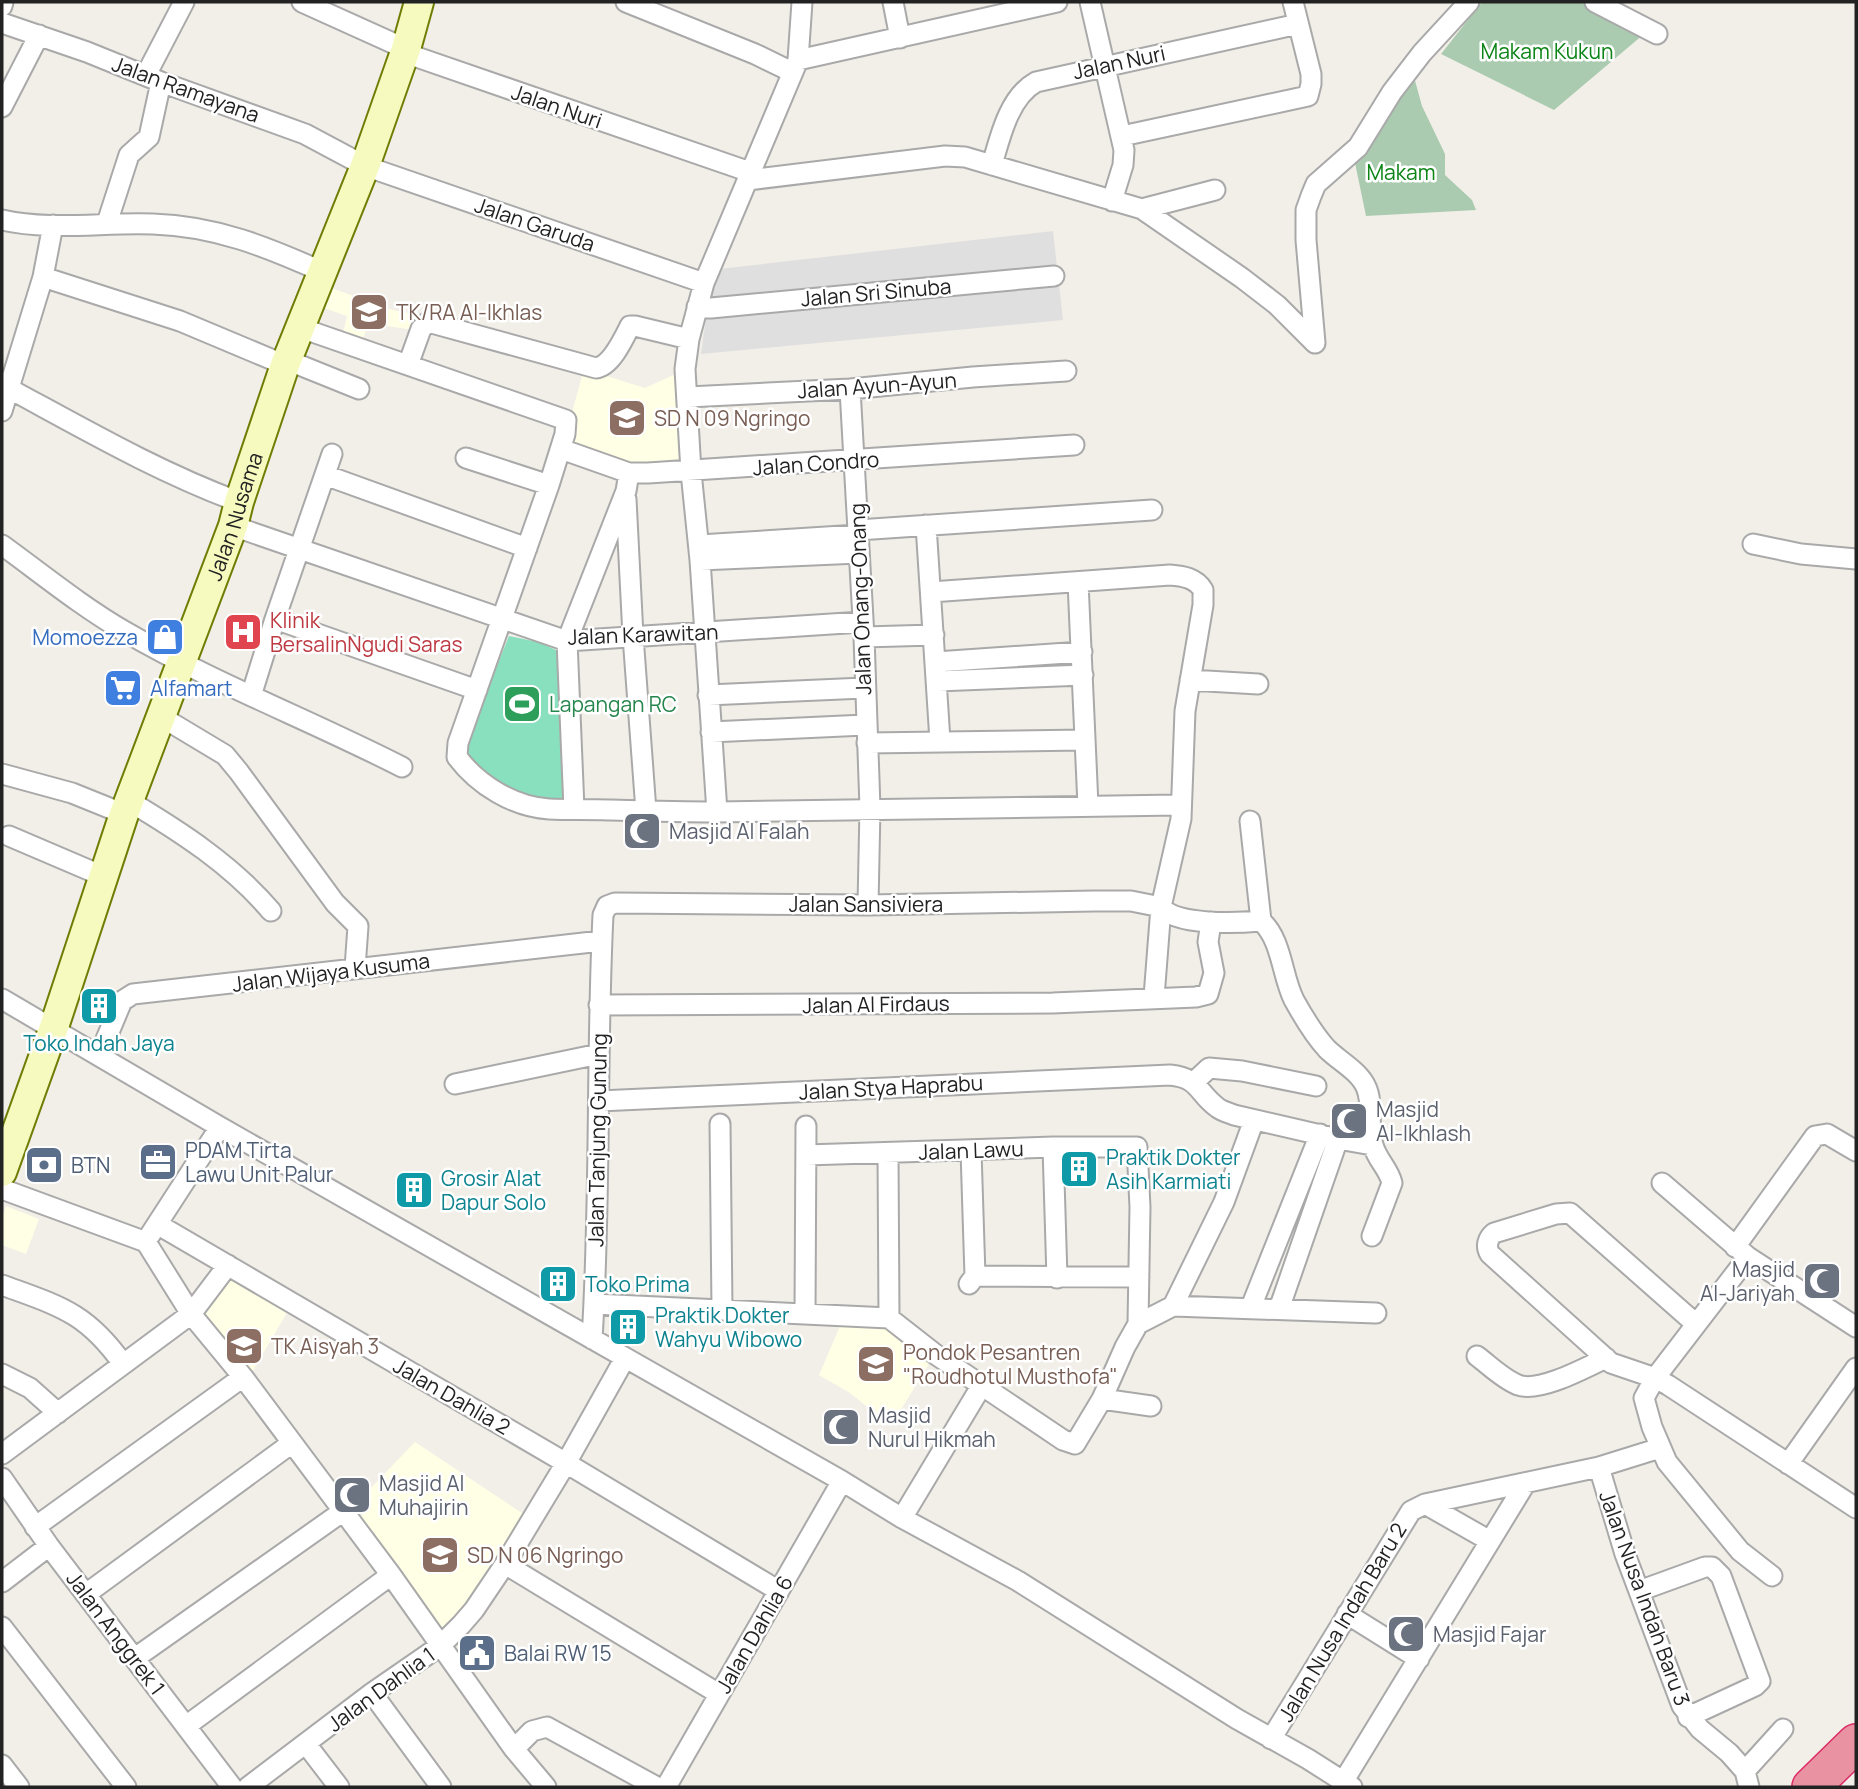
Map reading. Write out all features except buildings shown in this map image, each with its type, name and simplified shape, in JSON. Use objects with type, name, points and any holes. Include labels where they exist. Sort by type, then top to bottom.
[{"type":"highway","points":[[1811,1787],[1856,1743]]},
{"type":"highway","points":[[1843,1787],[1856,1774]]},
{"type":"street","points":[[107,223],[130,155],[135,148],[143,145],[153,127],[153,79],[184,2]]},
{"type":"street","name":"Jalan Nuri","points":[[302,2],[405,51],[749,176]]},
{"type":"street","name":"Jalan Nusama","points":[[2,1172],[53,1030],[127,807],[236,514],[286,363],[365,166],[419,2]]},
{"type":"street","points":[[626,2],[755,54],[795,66],[900,38],[1057,2]]},
{"type":"street","points":[[717,812],[685,369],[689,339],[704,283],[795,66],[802,2]]},
{"type":"street","points":[[893,2],[900,38]]},
{"type":"street","points":[[1090,2],[1122,136],[1124,158],[1112,201]]},
{"type":"street","points":[[1122,136],[1308,96],[1311,74],[1293,2]]},
{"type":"street","points":[[749,176],[945,156],[992,165],[1142,209],[1251,285],[1315,343],[1306,240],[1307,210],[1316,184],[1358,147],[1392,92],[1422,53],[1469,2]]},
{"type":"street","points":[[1595,2],[1657,34]]},
{"type":"street","name":"Jalan Ramayana","points":[[2,23],[305,134],[365,166]]},
{"type":"street","name":"Jalan Nuri","points":[[992,165],[1020,94],[1026,88],[1047,78],[1298,24]]},
{"type":"street","points":[[2,107],[39,35]]},
{"type":"street","name":"Jalan Garuda","points":[[365,166],[704,283]]},
{"type":"street","points":[[1142,209],[1215,190]]},
{"type":"street","points":[[2,220],[53,225],[163,224],[257,243],[323,272]]},
{"type":"street","points":[[2,411],[5,385],[43,277],[53,225]]},
{"type":"street","name":"Jalan Sri Sinuba","points":[[697,307],[712,308],[1054,276]]},
{"type":"street","points":[[43,277],[180,321],[359,389]]},
{"type":"street","points":[[408,365],[421,329],[428,322],[596,368],[607,363],[630,326],[689,339]]},
{"type":"street","points":[[301,328],[566,420],[561,449],[549,485],[458,743],[457,757],[494,790],[510,798],[547,809],[717,812],[1177,805]]},
{"type":"street","name":"Jalan Ayun-Ayun","points":[[688,397],[850,389],[1066,371]]},
{"type":"street","name":"Jalan Karawitan","points":[[5,385],[198,488],[236,514],[300,548],[568,641],[705,632],[863,629],[934,635]]},
{"type":"street","name":"Jalan Onang-Onang","points":[[850,389],[870,808],[868,905]]},
{"type":"street","name":"Jalan Condro","points":[[561,449],[627,482],[691,472],[1074,445]]},
{"type":"street","points":[[251,696],[332,454]]},
{"type":"street","points":[[466,458],[549,485]]},
{"type":"street","points":[[325,475],[527,548]]},
{"type":"street","points":[[627,482],[633,636],[646,811]]},
{"type":"street","points":[[574,808],[568,641],[627,482]]},
{"type":"street","points":[[699,552],[858,539],[926,525],[1152,510]]},
{"type":"street","points":[[926,525],[940,741]]},
{"type":"street","points":[[1753,544],[1801,554],[1856,559]]},
{"type":"street","points":[[2,545],[104,618],[181,662],[402,767]]},
{"type":"street","points":[[930,592],[1170,575],[1183,576],[1199,583],[1204,598],[1184,728],[1181,819],[1161,907],[1154,997]]},
{"type":"street","points":[[1078,582],[1088,806]]},
{"type":"street","points":[[275,620],[477,690]]},
{"type":"street","points":[[937,671],[1082,652]]},
{"type":"street","points":[[937,671],[1083,675]]},
{"type":"street","points":[[1190,680],[1258,684]]},
{"type":"street","points":[[708,695],[864,688]]},
{"type":"street","points":[[160,716],[225,755],[239,772],[335,903],[358,926],[355,968]]},
{"type":"street","points":[[711,732],[866,734],[940,741],[1084,740]]},
{"type":"street","points":[[2,774],[127,807],[164,822],[235,873],[271,911]]},
{"type":"street","points":[[1250,821],[1261,921],[1275,943],[1293,998],[1309,1026],[1329,1051],[1366,1085],[1372,1145],[1390,1174],[1392,1183],[1372,1236]]},
{"type":"street","points":[[9,836],[105,877]]},
{"type":"street","name":"Jalan Sansiviera","points":[[601,941],[603,915],[607,906],[615,903],[868,905],[1130,901],[1161,907],[1168,915],[1211,922],[1261,921]]},
{"type":"street","name":"Jalan Al Firdaus","points":[[599,1005],[1053,1003],[1196,997],[1208,994],[1214,973],[1208,942],[1211,922]]},
{"type":"street","name":"Jalan Wijaya Kusuma","points":[[100,1056],[126,996],[601,941]]},
{"type":"street","name":"Jalan Tanjung Gunung","points":[[592,1339],[601,941]]},
{"type":"street","points":[[2,999],[220,1127],[842,1480],[902,1518],[1018,1581],[1183,1686],[1348,1785],[1419,1659],[1525,1484]]},
{"type":"street","points":[[455,1084],[599,1054]]},
{"type":"street","points":[[1316,1086],[1209,1068],[1189,1079],[1219,1108],[1254,1120],[1372,1145]]},
{"type":"street","name":"Jalan Stya Haprabu","points":[[599,1101],[1132,1077],[1189,1079]]},
{"type":"street","points":[[1173,1306],[1224,1202],[1254,1120]]},
{"type":"street","points":[[720,1124],[722,1309]]},
{"type":"street","points":[[805,1314],[806,1126]]},
{"type":"street","points":[[146,1242],[220,1127]]},
{"type":"street","points":[[1772,1576],[1740,1551],[1667,1462],[1653,1451],[1644,1398],[1655,1378],[1696,1324],[1815,1136],[1827,1134],[1856,1151]]},
{"type":"street","points":[[1251,1307],[1329,1137]]},
{"type":"street","points":[[1279,1308],[1329,1137]]},
{"type":"street","points":[[1053,1147],[1057,1278]]},
{"type":"street","name":"Jalan Lawu","points":[[806,1155],[1137,1147],[1139,1277]]},
{"type":"street","points":[[594,1304],[889,1318],[934,1354],[1069,1444],[1075,1444],[1102,1399],[1138,1324],[1139,1277],[972,1280],[971,1151]]},
{"type":"street","points":[[888,1153],[889,1318]]},
{"type":"street","points":[[1662,1183],[1742,1252],[1856,1327]]},
{"type":"street","points":[[2,1189],[146,1242],[191,1314],[243,1377],[391,1575],[514,1749],[546,1787]]},
{"type":"street","points":[[1696,1324],[1570,1213],[1556,1214],[1494,1233],[1488,1241],[1488,1250],[1606,1359],[1655,1378],[1856,1508]]},
{"type":"street","name":"Jalan Dahlia 2","points":[[157,1224],[779,1591]]},
{"type":"street","points":[[2,1454],[191,1314],[228,1265]]},
{"type":"street","points":[[2,1285],[82,1319],[108,1343],[124,1364]]},
{"type":"street","points":[[1138,1324],[1173,1306],[1376,1313]]},
{"type":"street","points":[[1477,1356],[1514,1383],[1526,1387],[1544,1384],[1606,1359]]},
{"type":"street","name":"Jalan Dahlia 1","points":[[248,1787],[372,1693],[440,1646],[474,1610],[566,1463],[625,1358]]},
{"type":"street","points":[[1788,1464],[1856,1368]]},
{"type":"street","points":[[2,1374],[30,1388],[58,1413]]},
{"type":"street","points":[[35,1527],[243,1377]]},
{"type":"street","points":[[902,1518],[982,1384]]},
{"type":"street","points":[[1102,1399],[1151,1406]]},
{"type":"street","points":[[86,1594],[292,1443]]},
{"type":"street","name":"Jalan Nusa Indah Baru 2","points":[[1271,1739],[1411,1511],[1425,1504],[1599,1467],[1653,1451]]},
{"type":"street","name":"Jalan Nusa Indah Baru 3","points":[[1599,1467],[1617,1531],[1678,1696],[1688,1717],[1730,1753],[1747,1779]]},
{"type":"street","name":"Jalan Anggrek 1","points":[[2,1478],[49,1546],[232,1787]]},
{"type":"street","name":"Jalan Dahlia 6","points":[[666,1787],[842,1480]]},
{"type":"street","points":[[1425,1504],[1490,1541]]},
{"type":"street","points":[[135,1658],[342,1512]]},
{"type":"street","points":[[2,1582],[49,1546]]},
{"type":"street","points":[[505,1564],[719,1695]]},
{"type":"street","points":[[1639,1591],[1705,1567],[1712,1567],[1721,1576],[1760,1681],[1755,1686],[1688,1717]]},
{"type":"street","points":[[186,1726],[391,1575]]},
{"type":"street","points":[[1347,1614],[1419,1659]]},
{"type":"street","points":[[2,1627],[126,1787]]},
{"type":"street","points":[[372,1693],[441,1787]]},
{"type":"street","points":[[514,1749],[532,1731],[547,1727],[657,1787]]},
{"type":"street","points":[[1747,1779],[1783,1729]]},
{"type":"street","points":[[306,1744],[339,1787]]},
{"type":"street","points":[[2,1765],[19,1787]]},
{"type":"shaded area","points":[[1053,231],[1063,320],[701,354],[711,281],[719,269]]},
{"type":"shaded area","name":"TK/RA Al-Ikhlas","points":[[326,286],[389,309],[417,315],[414,330],[370,320],[362,341],[343,333],[347,316],[318,306]]},
{"type":"shaded area","name":"SD N 09 Ngringo","points":[[584,369],[645,388],[680,372],[685,464],[626,467],[569,447],[571,416]]},
{"type":"shaded area","points":[[6,1206],[39,1219],[26,1254],[2,1245],[2,1217]]},
{"type":"shaded area","name":"TK Aisyah 3","points":[[225,1273],[288,1311],[248,1379],[194,1313]]},
{"type":"shaded area","name":"Pondok Pesantren \"Roudhotul Musthofa\"","points":[[844,1317],[889,1318],[935,1354],[891,1426],[850,1393],[819,1375]]},
{"type":"shaded area","name":"SD N 06 Ngringo","points":[[415,1442],[525,1515],[483,1588],[440,1640],[356,1522],[372,1504],[365,1494]]},
{"type":"green space","name":"Makam Kukun","points":[[1482,2],[1581,2],[1644,34],[1554,110],[1441,54]]},
{"type":"green space","name":"Makam","points":[[1414,77],[1422,106],[1445,154],[1445,175],[1472,200],[1476,210],[1366,216],[1354,158]]},
{"type":"green space","name":"Lapangan RC","points":[[509,636],[538,642],[563,653],[563,800],[533,796],[508,788],[484,774],[461,754]]},
{"type":"place","name":"TK/RA Al-Ikhlas","points":[[369,312]]},
{"type":"place","name":"SD N 09 Ngringo","points":[[627,418]]},
{"type":"place","name":"Klinik BersalinNgudi Saras","points":[[243,632]]},
{"type":"place","name":"Momoezza","points":[[165,637]]},
{"type":"place","name":"Alfamart","points":[[123,688]]},
{"type":"place","name":"Lapangan RC","points":[[522,704]]},
{"type":"place","name":"Masjid Al Falah","points":[[642,831]]},
{"type":"place","name":"Toko Indah Jaya","points":[[99,1006]]},
{"type":"place","name":"Masjid Al-Ikhlash","points":[[1349,1121]]},
{"type":"place","name":"PDAM Tirta Lawu Unit Palur","points":[[158,1162]]},
{"type":"place","name":"BTN","points":[[44,1165]]},
{"type":"place","name":"Praktik Dokter Asih Karmiati","points":[[1079,1169]]},
{"type":"place","name":"Grosir Alat Dapur Solo","points":[[414,1190]]},
{"type":"place","name":"Masjid Al-Jariyah","points":[[1822,1281]]},
{"type":"place","name":"Toko Prima","points":[[558,1284]]},
{"type":"place","name":"Praktik Dokter Wahyu Wibowo","points":[[628,1327]]},
{"type":"place","name":"TK Aisyah 3","points":[[244,1346]]},
{"type":"place","name":"Pondok Pesantren \"Roudhotul Musthofa\"","points":[[876,1364]]},
{"type":"place","name":"Masjid Nurul Hikmah","points":[[841,1427]]},
{"type":"place","name":"Masjid Al Muhajirin","points":[[352,1495]]},
{"type":"place","name":"SD N 06 Ngringo","points":[[440,1555]]},
{"type":"place","name":"Masjid Fajar","points":[[1406,1634]]},
{"type":"place","name":"Balai RW 15","points":[[477,1653]]}]
